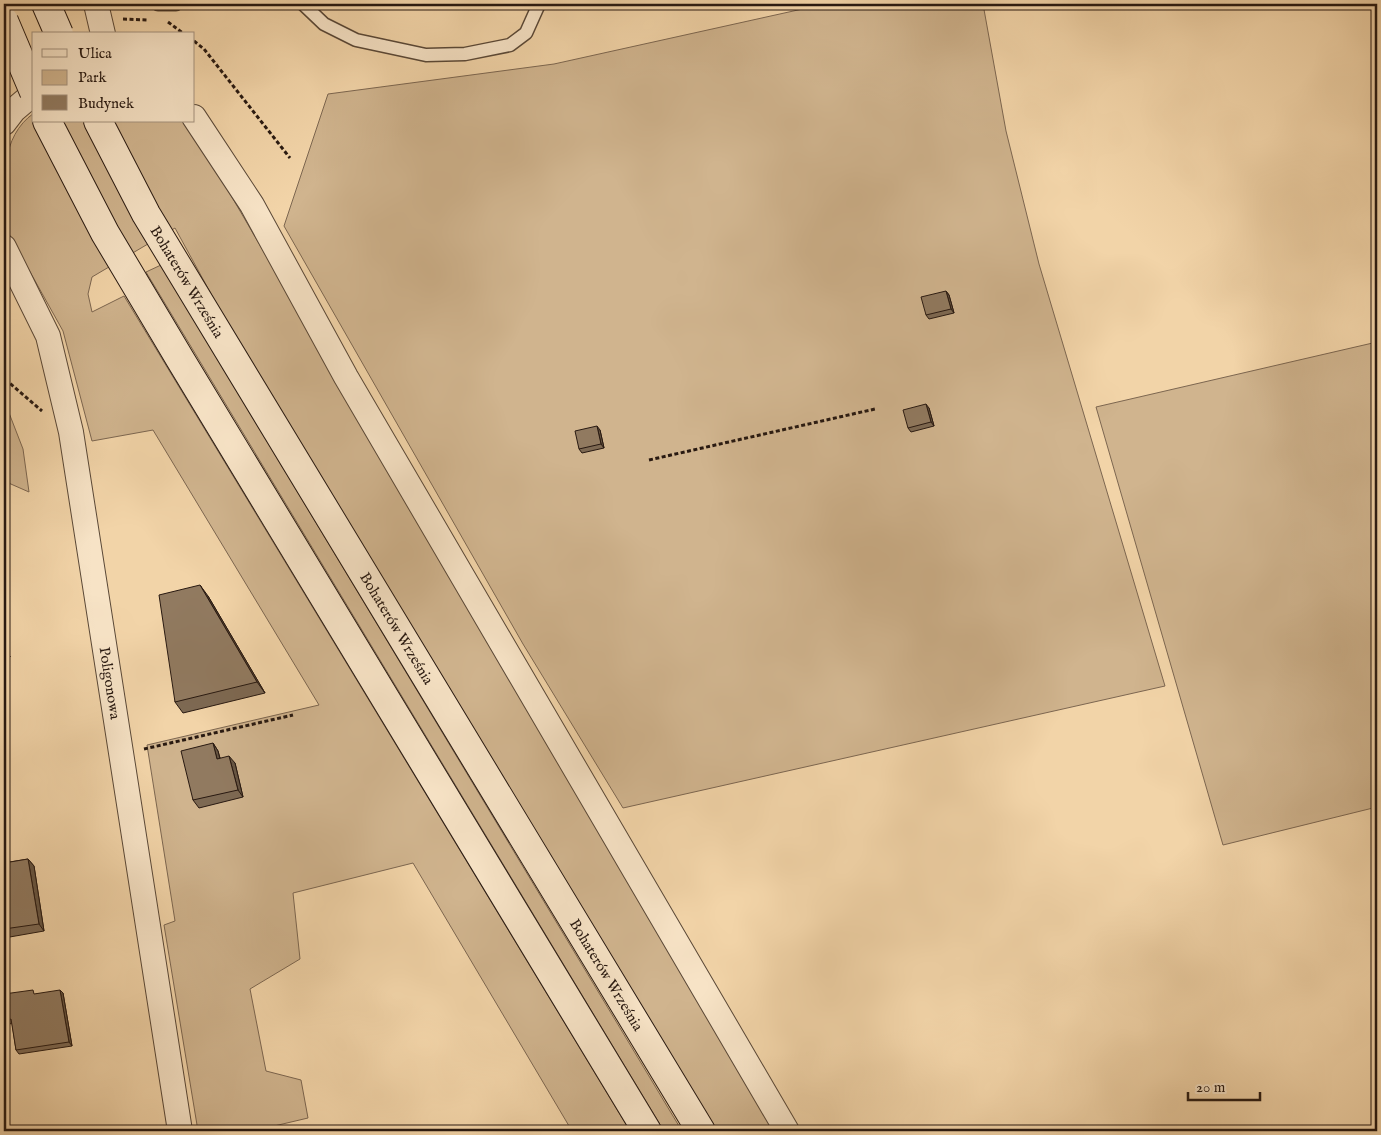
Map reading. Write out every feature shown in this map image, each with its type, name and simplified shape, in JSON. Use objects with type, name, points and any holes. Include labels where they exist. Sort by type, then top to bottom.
[{"type":"main road","points":[[46,4],[57,32]]},
{"type":"main road","points":[[4,21],[32,87]]},
{"type":"main road","points":[[48,122],[80,187],[143,296],[647,1131]]},
{"type":"main road","name":"Bohaterów Września","points":[[99,122],[142,206],[701,1131]]},
{"type":"street","points":[[96,4],[103,32]]},
{"type":"street","points":[[4,123],[14,110],[32,94]]},
{"type":"street","points":[[197,120],[252,205],[346,377],[425,508],[512,663],[787,1131]]},
{"type":"street","name":"Poligonowa","points":[[4,247],[48,336],[71,432],[180,1131]]},
{"type":"lane","points":[[158,4],[176,4]]},
{"type":"lane","points":[[303,4],[324,24],[356,40],[426,55],[465,54],[510,45],[526,33],[539,4]]},
{"type":"path","points":[[195,42],[204,48],[290,158]]},
{"type":"path","points":[[4,373],[6,380],[34,406],[71,432]]},
{"type":"path","points":[[649,460],[875,409]]},
{"type":"path","points":[[121,754],[293,715]]},
{"type":"green space","points":[[825,4],[983,4],[1006,131],[1039,264],[1165,686],[623,808],[523,644],[284,226],[328,94],[554,64]]},
{"type":"green space","points":[[32,115],[32,122],[186,122],[201,144],[776,1131],[715,1131],[239,345],[175,228],[92,277],[88,294],[92,312],[124,296],[630,1131],[572,1131],[413,863],[293,893],[300,959],[250,989],[266,1071],[301,1080],[308,1118],[253,1131],[198,1131],[164,925],[175,921],[147,745],[319,705],[153,430],[92,441],[63,331],[5,227],[4,190],[6,161],[15,134]]},
{"type":"green space","points":[[161,265],[682,1131],[664,1131],[146,272]]},
{"type":"green space","points":[[1377,342],[1377,807],[1223,845],[1096,407]]},
{"type":"green space","points":[[4,400],[23,449],[29,492],[4,481]]},
{"type":"building","points":[[946,291],[951,309],[926,315],[921,297]]},
{"type":"building","points":[[926,404],[931,422],[908,428],[903,410]]},
{"type":"building","points":[[597,426],[601,444],[579,449],[575,431]]},
{"type":"building","points":[[200,585],[257,682],[175,702],[159,595]]},
{"type":"building","points":[[213,743],[217,759],[229,756],[238,790],[193,800],[181,751]]},
{"type":"building","points":[[28,859],[39,924],[4,929],[4,863]]},
{"type":"building","points":[[33,990],[34,994],[60,990],[69,1042],[16,1050],[11,1019],[8,1020],[4,994]]}]
